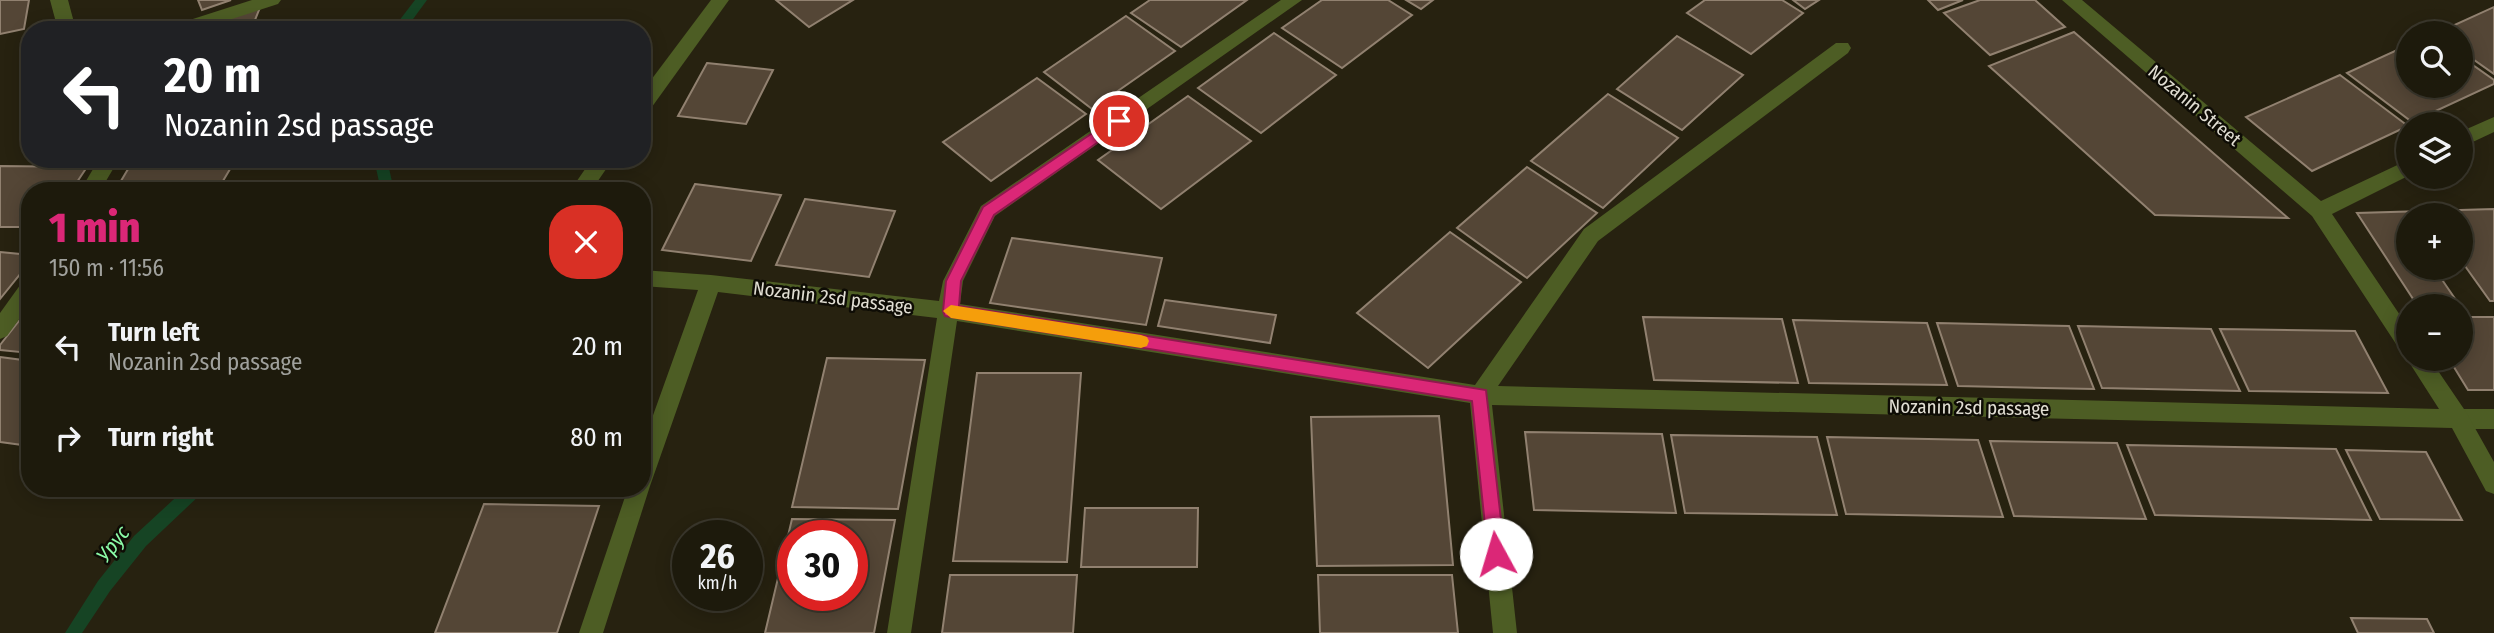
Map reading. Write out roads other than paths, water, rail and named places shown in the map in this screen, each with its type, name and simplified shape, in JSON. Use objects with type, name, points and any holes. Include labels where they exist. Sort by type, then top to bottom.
[{"type":"street","points":[[59,0],[65,21]]},
{"type":"street","points":[[206,21],[272,0]]},
{"type":"street","points":[[651,94],[720,0]]},
{"type":"street","points":[[899,633],[954,281],[988,211],[1293,0]]},
{"type":"street","name":"Nozanin Street","points":[[2071,0],[2319,211],[2396,326]]},
{"type":"street","points":[[1505,633],[1480,395],[1591,235],[1842,48]]},
{"type":"street","points":[[2473,134],[2494,124]]},
{"type":"street","points":[[2319,211],[2396,173]]},
{"type":"street","name":"Nozanin 2sd passage","points":[[651,279],[711,283],[951,311],[1480,395],[2494,419]]},
{"type":"street","points":[[651,453],[711,283]]},
{"type":"street","points":[[0,330],[21,300]]},
{"type":"street","points":[[2426,371],[2458,419],[2494,484]]},
{"type":"street","points":[[590,633],[636,497]]},
{"type":"waterway","name":"Урус","points":[[405,21],[421,0]]},
{"type":"waterway","name":"Урус","points":[[382,168],[386,182]]},
{"type":"waterway","name":"Урус","points":[[73,633],[104,586],[140,541],[187,497]]}]
